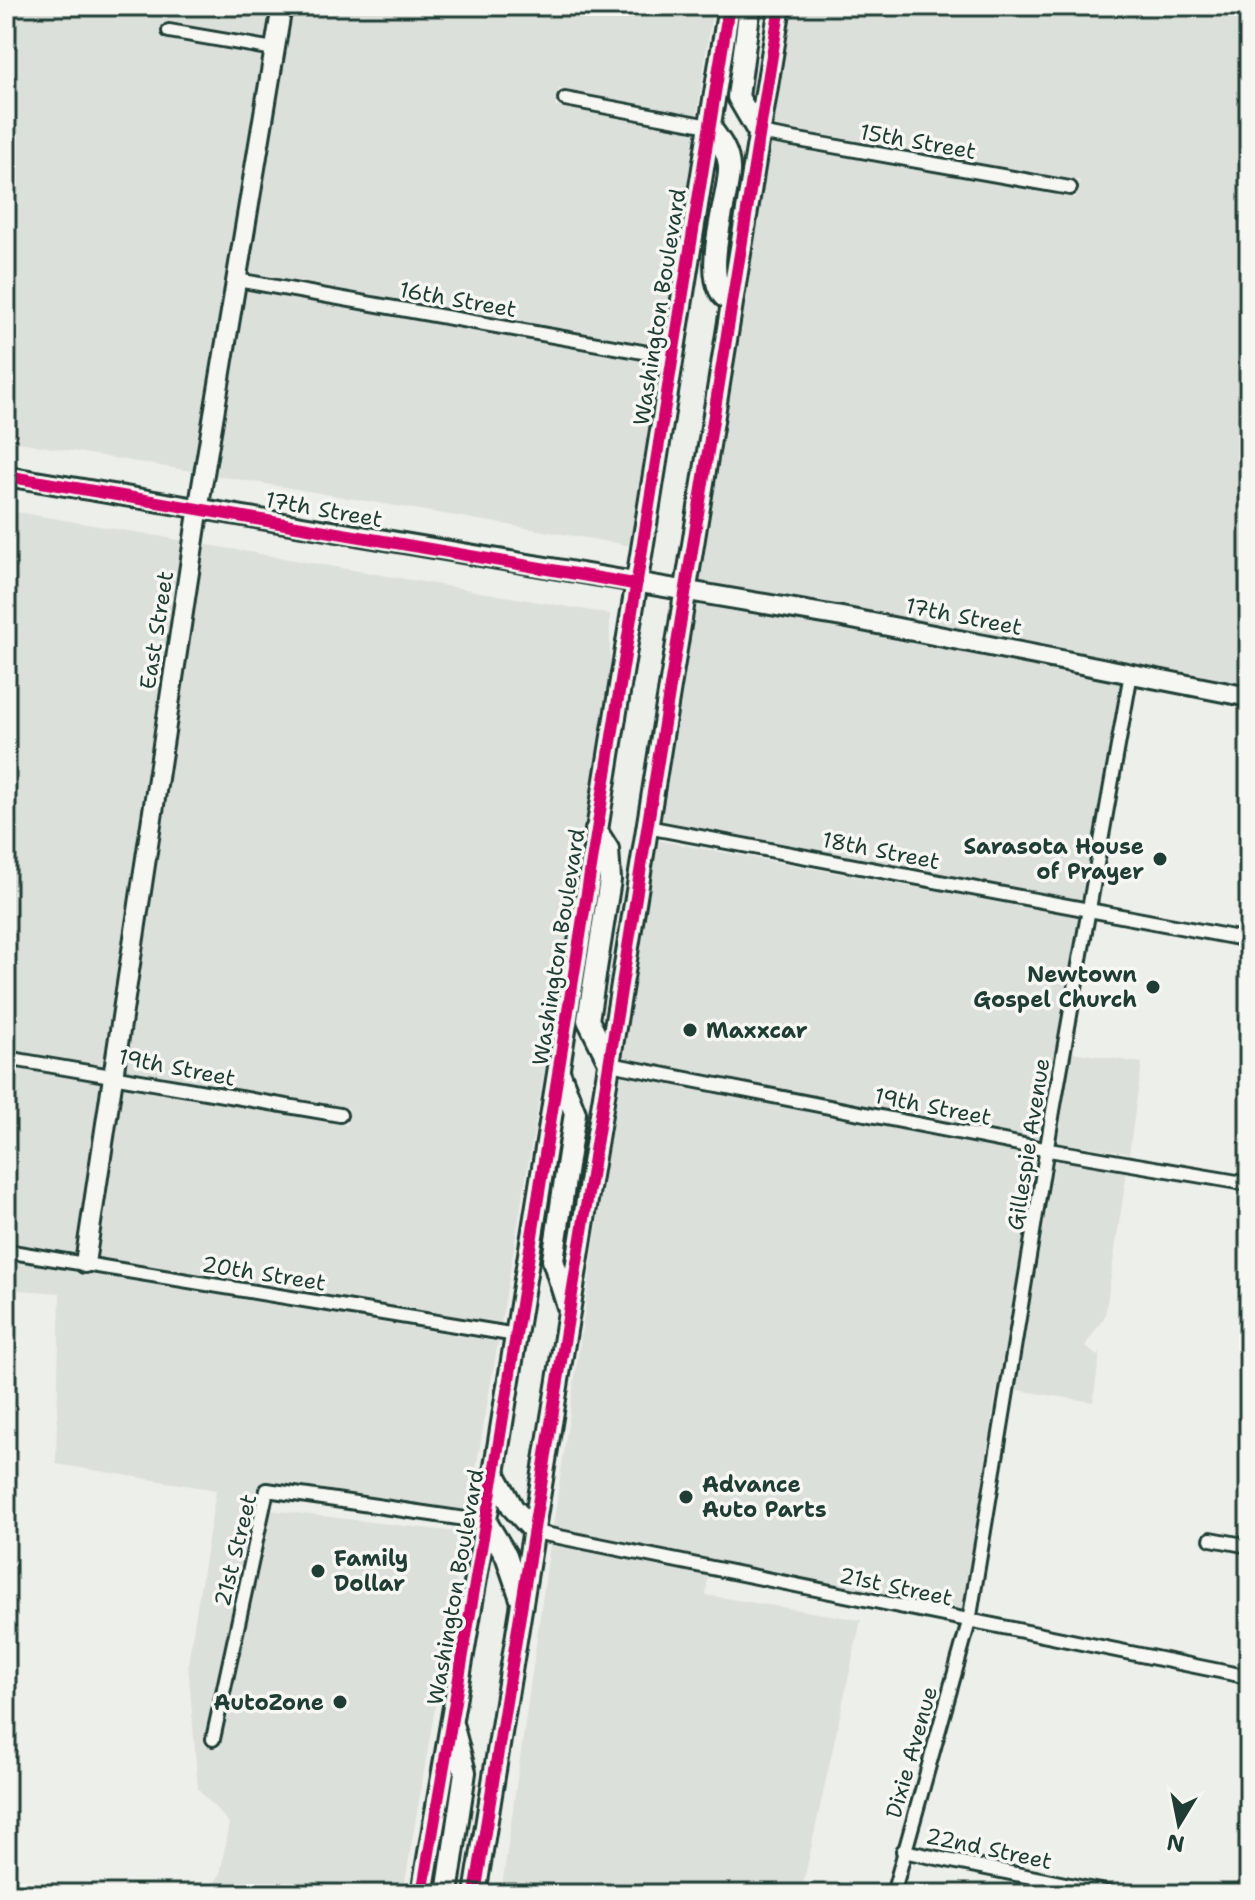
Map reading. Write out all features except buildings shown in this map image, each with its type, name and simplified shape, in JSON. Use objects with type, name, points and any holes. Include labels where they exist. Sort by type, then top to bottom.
[{"type":"main road","name":"Washington Boulevard","points":[[422,1894],[494,1473],[729,6]]},
{"type":"main road","points":[[750,6],[738,97],[759,133]]},
{"type":"main road","points":[[475,1894],[780,6]]},
{"type":"main road","points":[[709,126],[723,145],[729,169],[717,245],[715,284],[720,294],[731,301]]},
{"type":"main road","points":[[596,830],[608,849],[610,880],[588,1020],[610,1064]]},
{"type":"main road","points":[[559,1071],[575,1113],[553,1260],[570,1311]]},
{"type":"main road","points":[[494,1473],[513,1508],[535,1532]]},
{"type":"main road","points":[[486,1522],[506,1555],[522,1603]]},
{"type":"main road","points":[[447,1894],[465,1772],[452,1723]]},
{"type":"street","name":"East Street","points":[[85,1263],[199,508],[282,6]]},
{"type":"street","points":[[169,31],[274,49]]},
{"type":"street","points":[[565,99],[709,126]]},
{"type":"street","name":"15th Street","points":[[759,133],[1070,188]]},
{"type":"street","name":"16th Street","points":[[237,280],[671,357]]},
{"type":"street","name":"17th Street","points":[[6,476],[842,617],[1249,697]]},
{"type":"street","name":"Gillespie Avenue","points":[[969,1622],[1087,910],[1131,673]]},
{"type":"street","name":"18th Street","points":[[647,827],[1249,940]]},
{"type":"street","name":"19th Street","points":[[6,1058],[340,1115]]},
{"type":"street","name":"19th Street","points":[[610,1064],[1049,1150],[1249,1184]]},
{"type":"street","name":"20th Street","points":[[6,1251],[516,1335]]},
{"type":"street","name":"21st Street","points":[[213,1739],[267,1490],[486,1522]]},
{"type":"street","name":"21st Street","points":[[535,1532],[1249,1677]]},
{"type":"street","points":[[1211,1539],[1249,1546]]},
{"type":"street","name":"Dixie Avenue","points":[[893,1894],[969,1622]]},
{"type":"street","name":"22nd Street","points":[[903,1851],[1114,1894]]},
{"type":"shaded area","points":[[6,6],[271,6],[196,472],[6,440]]},
{"type":"shaded area","points":[[290,6],[713,6],[697,115],[559,89],[555,106],[695,132],[663,346],[246,272]]},
{"type":"shaded area","points":[[788,6],[1249,6],[1246,188],[1249,196],[1249,688],[1070,650],[696,585],[765,143],[1076,198],[1080,181],[768,125]]},
{"type":"shaded area","points":[[243,290],[660,364],[633,546],[212,475]]},
{"type":"shaded area","points":[[6,510],[186,541],[106,1066],[6,1049]]},
{"type":"shaded area","points":[[202,544],[610,614],[610,685],[501,1324],[94,1256],[119,1086],[347,1125],[349,1108],[122,1069]]},
{"type":"shaded area","points":[[693,603],[840,626],[1121,680],[1081,900],[659,820]]},
{"type":"shaded area","points":[[656,840],[1078,917],[1042,1139],[622,1057]]},
{"type":"shaded area","points":[[1071,1052],[1142,1063],[1129,1153],[1058,1142]]},
{"type":"shaded area","points":[[6,1067],[104,1083],[78,1253],[6,1242]]},
{"type":"shaded area","points":[[619,1075],[1040,1157],[1000,1387],[997,1387],[963,1612],[553,1526]]},
{"type":"shaded area","points":[[1055,1160],[1127,1171],[1105,1316],[1085,1346],[1097,1356],[1100,1353],[1093,1402],[1016,1390]]},
{"type":"shaded area","points":[[6,1260],[498,1342],[469,1510],[268,1481],[259,1488],[204,1745],[219,1749],[271,1510],[465,1533],[403,1894],[206,1894],[220,1875],[229,1823],[198,1789],[188,1663],[216,1490],[56,1464],[60,1293],[6,1289]]},
{"type":"shaded area","points":[[550,1544],[708,1576],[706,1595],[861,1620],[801,1894],[501,1894]]},
{"type":"cycle path","points":[[422,1894],[494,1473],[729,6]]},
{"type":"cycle path","points":[[475,1894],[780,6]]},
{"type":"cycle path","points":[[6,476],[634,584]]},
{"type":"place","name":"Sarasota House of Prayer","points":[[1160,859]]},
{"type":"place","name":"Newtown Gospel Church","points":[[1153,987]]},
{"type":"place","name":"Maxxcar","points":[[690,1030]]},
{"type":"place","name":"Advance Auto Parts","points":[[686,1497]]},
{"type":"place","name":"Family Dollar","points":[[318,1571]]},
{"type":"place","name":"AutoZone","points":[[340,1702]]}]
